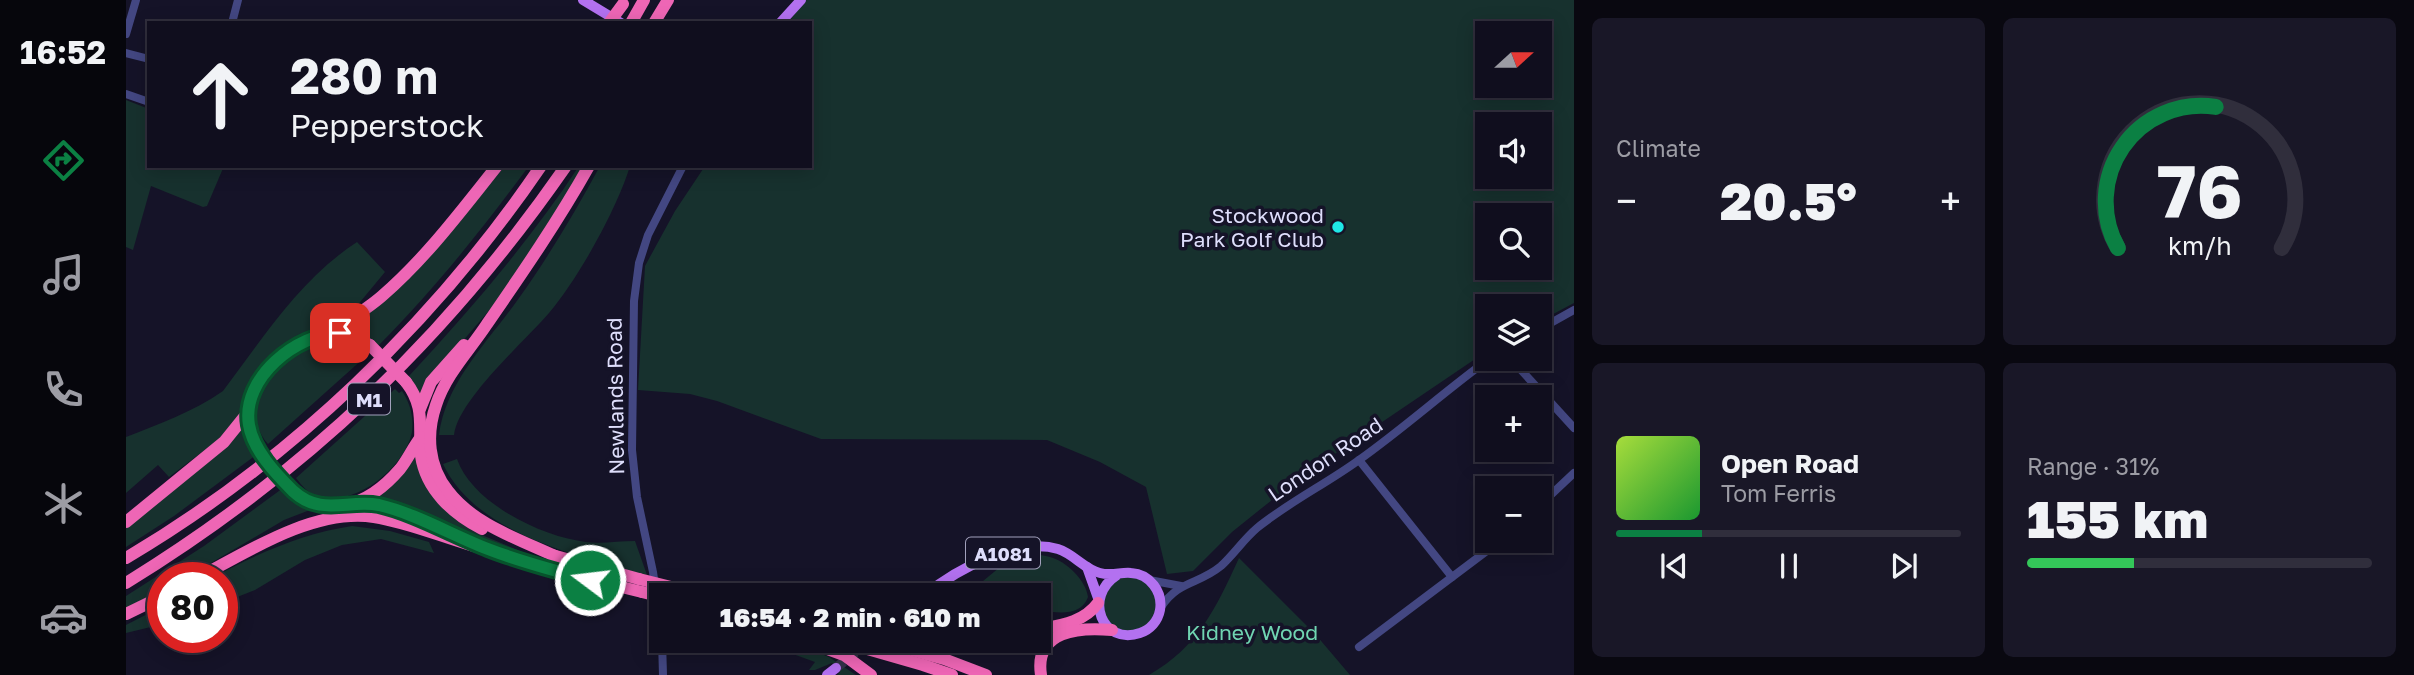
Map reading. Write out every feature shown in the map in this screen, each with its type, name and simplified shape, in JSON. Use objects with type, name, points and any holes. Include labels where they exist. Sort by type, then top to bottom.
[{"type":"highway","points":[[634,18],[644,0]]},
{"type":"highway","points":[[655,21],[668,0]]},
{"type":"highway","points":[[663,21],[674,0]]},
{"type":"highway","points":[[610,21],[624,2]]},
{"type":"highway","points":[[333,507],[310,502],[288,484],[256,446],[249,428],[249,411],[257,386],[276,361],[301,343],[330,333],[369,307],[393,286],[447,229],[495,168]]},
{"type":"highway","name":"M1","points":[[126,558],[168,533],[235,485],[351,388],[459,274],[491,236],[540,168]]},
{"type":"highway","name":"M1","points":[[126,583],[260,492],[370,398],[465,299],[565,168]]},
{"type":"highway","points":[[557,557],[496,529],[475,516],[449,492],[433,461],[430,431],[442,391],[544,242],[588,168]]},
{"type":"highway","points":[[499,306],[435,376],[428,388],[420,409],[421,456],[426,475],[439,496],[456,513],[497,537],[649,590]]},
{"type":"highway","points":[[330,333],[353,335],[370,345],[406,382],[420,409]]},
{"type":"highway","points":[[126,522],[224,442],[249,411]]},
{"type":"highway","points":[[357,503],[395,475],[421,437]]},
{"type":"highway","points":[[223,562],[274,531],[333,507],[357,503],[381,506],[489,550]]},
{"type":"highway","points":[[229,562],[289,532],[322,521],[344,517],[379,518],[548,569],[649,586]]},
{"type":"highway","points":[[1051,626],[1081,618],[1098,600]]},
{"type":"highway","points":[[126,614],[147,604]]},
{"type":"highway","points":[[1041,675],[1041,656],[1045,647],[1056,637],[1083,629],[1112,630]]},
{"type":"highway","points":[[839,653],[871,675]]},
{"type":"highway","points":[[878,653],[952,675]]},
{"type":"highway","points":[[923,653],[986,675]]},
{"type":"main road","points":[[583,0],[618,21]]},
{"type":"main road","points":[[782,21],[801,0]]},
{"type":"main road","name":"A1081","points":[[944,583],[995,555],[1038,547],[1059,550],[1099,573],[1117,575]]},
{"type":"main road","points":[[1087,567],[1101,618],[1112,630],[1130,635],[1147,630],[1158,616],[1161,607],[1156,587],[1149,579],[1134,573],[1117,575],[1102,588],[1098,600]]},
{"type":"street","points":[[126,34],[128,16],[136,0]]},
{"type":"street","points":[[233,21],[238,0]]},
{"type":"street","points":[[126,53],[147,58]]},
{"type":"street","points":[[126,94],[147,101]]},
{"type":"street","name":"Newlands Road","points":[[655,583],[637,497],[632,450],[634,301],[639,263],[648,235],[682,168]]},
{"type":"street","points":[[1552,322],[1574,310]]},
{"type":"street","name":"London Road","points":[[1161,607],[1181,586],[1214,571],[1271,517],[1359,460],[1475,370]]},
{"type":"street","points":[[1522,371],[1574,428]]},
{"type":"street","points":[[1359,460],[1452,577]]},
{"type":"street","points":[[1552,494],[1574,473]]},
{"type":"street","points":[[1359,647],[1484,553]]},
{"type":"street","points":[[1149,579],[1181,586]]},
{"type":"street","points":[[662,653],[663,675]]},
{"type":"green space","points":[[805,0],[1574,0],[1574,303],[1552,315],[1552,294],[1475,294],[1475,359],[1298,479],[1232,532],[1193,571],[1167,574],[1146,487],[1100,462],[1047,440],[821,439],[717,401],[690,394],[638,390],[645,266],[675,211],[704,168],[812,168],[812,21],[789,21]]},
{"type":"green space","points":[[126,100],[147,108],[147,168],[223,168],[207,206],[203,207],[151,186],[133,250],[126,247]]},
{"type":"green space","points":[[503,168],[528,168],[457,258],[379,345],[356,333],[343,330],[441,243]]},
{"type":"green space","points":[[578,168],[584,168],[499,299],[430,379],[421,399],[409,376],[498,275]]},
{"type":"green space","points":[[599,168],[629,168],[606,222],[584,263],[560,299],[479,388],[458,421],[454,435],[439,435],[443,415],[459,379],[519,298]]},
{"type":"green space","points":[[357,242],[385,272],[356,307],[269,358],[254,379],[239,415],[218,440],[169,477],[158,465],[126,493],[126,437],[188,411],[223,391],[300,292],[336,257]]},
{"type":"green space","points":[[342,341],[356,348],[365,357],[268,444],[259,429],[256,414],[259,399],[267,384],[291,358],[305,349],[323,342]]},
{"type":"green space","points":[[395,389],[399,393],[402,391],[411,410],[412,432],[407,446],[387,473],[357,493],[341,498],[326,498],[307,490],[296,478]]},
{"type":"green space","points":[[245,425],[256,455],[174,516],[126,547],[126,528]]},
{"type":"green space","points":[[416,455],[465,525],[532,558],[370,501],[398,480]]},
{"type":"green space","points":[[457,459],[477,490],[511,515],[530,525],[568,539],[586,542],[635,541],[647,575],[561,550],[504,525],[479,508],[458,488],[443,464]]},
{"type":"green space","points":[[283,488],[315,508],[284,520],[213,562],[179,562]]},
{"type":"green space","points":[[352,526],[390,531],[429,542],[434,553],[381,539],[342,545],[305,560],[255,590],[238,597],[238,565],[281,545]]},
{"type":"green space","points":[[1027,553],[1056,559],[1069,567],[1083,584],[1088,597],[1085,603],[1074,611],[1051,612],[1051,583],[981,583],[1011,558]]},
{"type":"green space","name":"Kidney Wood","points":[[1239,558],[1316,635],[1350,675],[1149,675],[1181,652],[1204,625]]},
{"type":"green space","points":[[1129,577],[1148,585],[1156,604],[1148,623],[1129,631],[1110,623],[1102,604],[1110,585]]},
{"type":"green space","points":[[147,583],[147,598],[126,608],[126,596]]},
{"type":"green space","points":[[147,614],[147,628],[126,633],[126,625]]},
{"type":"green space","points":[[790,653],[819,653],[856,675],[837,675],[840,672],[832,663],[809,670],[815,662]]},
{"type":"tunnel","points":[[836,668],[854,653]]},
{"type":"place","name":"Stockwood Park Golf Club","points":[[1338,227]]},
{"type":"route","points":[[340,333],[321,335],[292,349],[276,361],[252,396],[248,422],[256,446],[294,491],[310,502],[326,506],[357,503],[381,506],[489,550],[590,580]]}]
